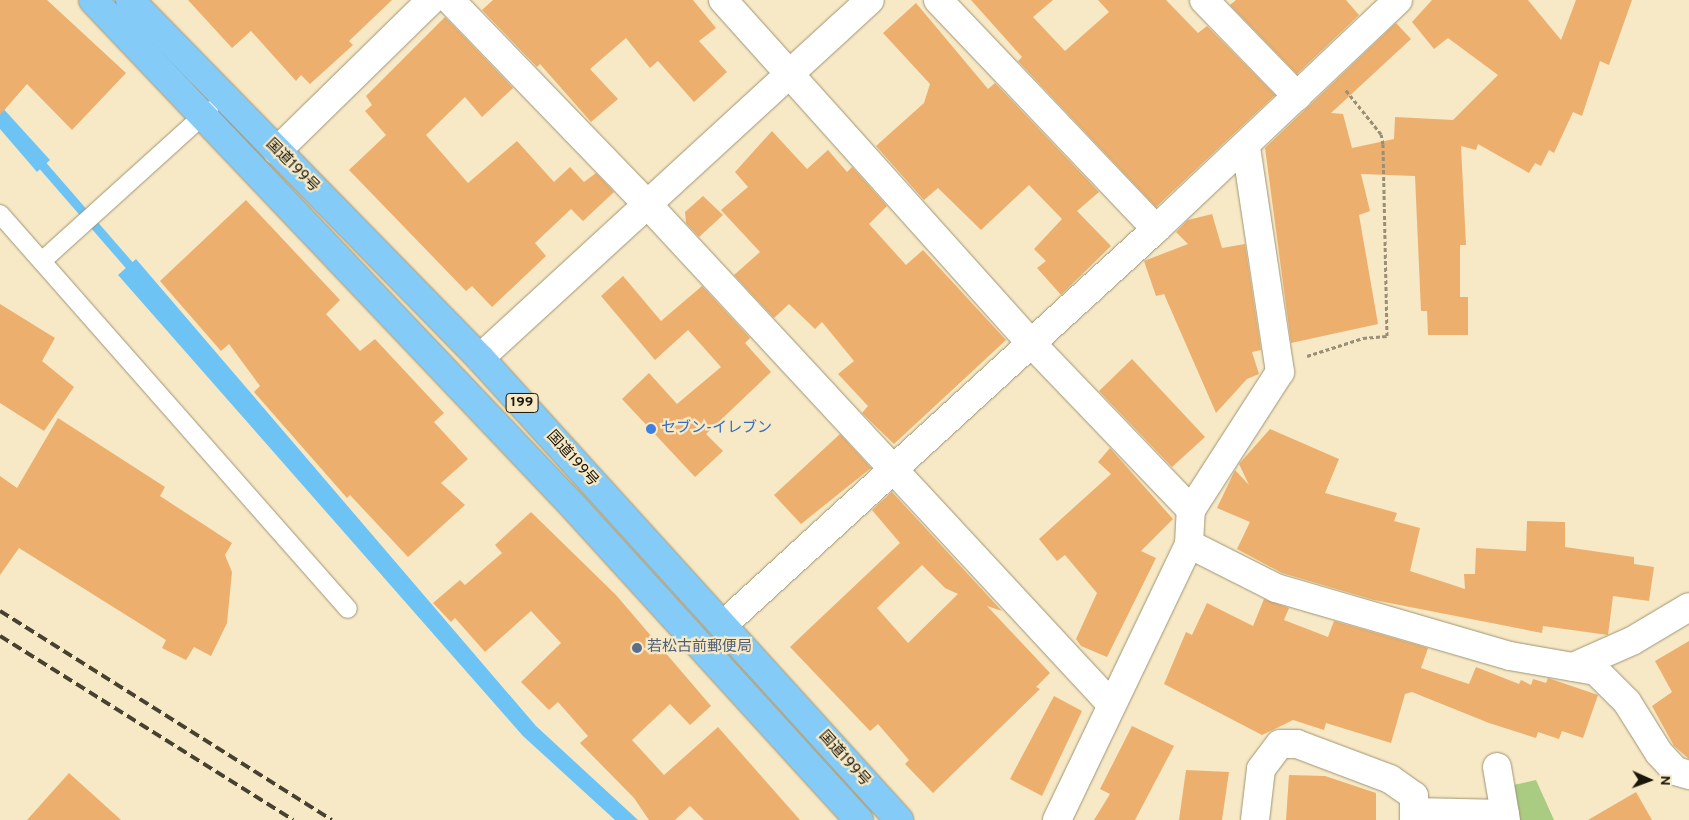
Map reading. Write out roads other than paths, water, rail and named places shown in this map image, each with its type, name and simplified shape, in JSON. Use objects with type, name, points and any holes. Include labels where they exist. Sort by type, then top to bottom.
[{"type":"highway","name":"国道199号","points":[[93,0],[204,114],[573,506],[859,820]]},
{"type":"highway","name":"国道199号","points":[[130,0],[480,358],[898,820]]},
{"type":"street","points":[[277,151],[432,0]]},
{"type":"street","points":[[450,0],[649,206],[890,470],[1111,704]]},
{"type":"street","points":[[723,0],[788,78],[1032,344],[1191,510]]},
{"type":"street","points":[[480,358],[649,206],[870,0]]},
{"type":"street","points":[[938,0],[1156,229]]},
{"type":"street","points":[[1204,0],[1297,96]]},
{"type":"street","points":[[723,625],[890,470],[1032,344],[1246,146],[1398,0]]},
{"type":"street","points":[[1057,820],[1189,544],[1191,510],[1280,372],[1246,146]]},
{"type":"street","points":[[1189,544],[1276,588],[1510,656],[1596,671],[1627,702],[1659,753],[1676,771],[1689,775]]},
{"type":"street","points":[[1573,667],[1632,642],[1689,607]]},
{"type":"street","points":[[1255,820],[1261,769],[1280,744],[1296,744],[1390,779],[1414,796],[1414,816],[1505,817],[1497,767]]},
{"type":"lane","points":[[42,261],[225,96]]},
{"type":"lane","points":[[0,214],[348,609]]},
{"type":"water","points":[[0,105],[50,160],[37,172],[0,129]]},
{"type":"water","points":[[136,259],[536,726],[638,820],[615,820],[523,736],[118,275]]},
{"type":"waterway","points":[[36,158],[137,274]]},
{"type":"railway","points":[[0,611],[332,820]]},
{"type":"railway","points":[[0,636],[293,820]]},
{"type":"place","name":"セブン-イレブン","points":[[651,429]]},
{"type":"place","name":"若松古前郵便局","points":[[637,648]]}]
